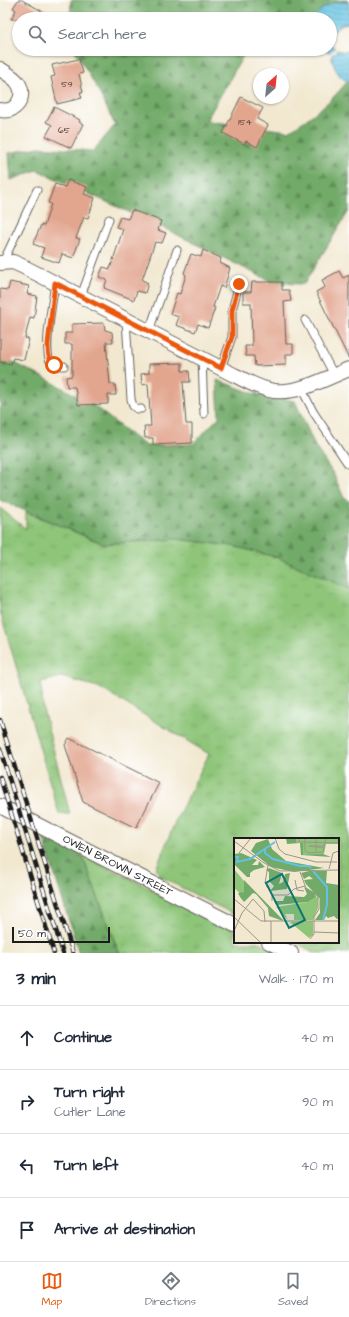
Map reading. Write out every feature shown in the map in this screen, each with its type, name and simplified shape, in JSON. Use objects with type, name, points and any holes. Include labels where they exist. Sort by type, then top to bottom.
[{"type":"street","points":[[0,69],[19,83],[21,90],[18,105],[13,109],[6,111],[0,110]]},
{"type":"street","points":[[2,262],[13,262],[22,266],[126,320],[263,388],[275,391],[287,391],[301,388],[349,369]]},
{"type":"street","name":"OWEN BROWN STREET","points":[[0,806],[234,924]]},
{"type":"street","points":[[271,943],[291,953]]},
{"type":"lane","points":[[2,262],[37,190]]},
{"type":"lane","points":[[81,296],[109,219]]},
{"type":"lane","points":[[149,331],[177,250]]},
{"type":"lane","points":[[55,283],[48,353],[50,361],[54,365],[64,366]]},
{"type":"lane","points":[[221,368],[232,337],[232,310],[239,284]]},
{"type":"lane","points":[[126,320],[131,399],[133,406],[137,409],[141,409]]},
{"type":"lane","points":[[305,320],[334,375]]},
{"type":"lane","points":[[202,358],[204,414]]},
{"type":"lane","points":[[301,388],[314,413],[348,464]]},
{"type":"green space","points":[[71,0],[347,0],[347,2],[336,3],[328,6],[320,12],[70,12]]},
{"type":"green space","points":[[78,56],[243,56],[206,121],[289,131],[322,108],[349,79],[349,211],[304,284],[274,283],[170,231],[37,170],[11,180],[9,153],[39,147],[93,151],[115,125],[97,88]]},
{"type":"green space","points":[[5,358],[90,403],[146,446],[193,444],[219,417],[217,380],[252,393],[295,401],[316,448],[334,475],[344,498],[349,501],[349,589],[276,557],[233,546],[177,539],[104,544],[0,500],[0,359]]},
{"type":"green space","points":[[0,508],[26,529],[26,512],[104,544],[177,539],[233,546],[276,557],[349,589],[349,953],[316,953],[296,943],[339,943],[339,838],[234,838],[234,914],[159,876],[156,869],[175,822],[209,754],[98,687],[61,677],[41,682],[43,709],[70,814],[59,814],[0,611]]},
{"type":"green space","points":[[41,831],[82,855],[119,953],[79,953]]},
{"type":"green space","points":[[82,855],[234,930],[234,943],[261,943],[281,953],[119,953]]},
{"type":"water","points":[[349,2],[349,23],[341,25],[337,28],[337,12],[319,12],[328,5]]},
{"type":"water","points":[[349,49],[349,83],[337,72],[331,56],[337,56],[337,50],[345,52]]},
{"type":"building","points":[[18,0],[22,0],[43,12],[15,12],[16,10],[13,8]]},
{"type":"building","points":[[79,59],[83,73],[79,74],[83,92],[80,92],[82,98],[57,104],[51,77],[55,76],[52,65]]},
{"type":"building","points":[[241,97],[263,108],[257,119],[268,125],[257,147],[246,141],[244,144],[223,133]]},
{"type":"building","points":[[54,107],[80,120],[79,122],[83,124],[71,148],[46,136],[52,125],[46,122]]},
{"type":"building","points":[[68,180],[87,187],[84,194],[95,198],[88,218],[84,217],[76,238],[80,239],[73,258],[62,254],[59,263],[41,257],[44,248],[33,244],[41,225],[44,226],[51,204],[48,203],[55,184],[65,187]]},
{"type":"building","points":[[132,210],[161,221],[158,230],[166,233],[162,243],[155,242],[142,280],[148,283],[145,293],[137,291],[134,300],[104,288],[107,280],[99,277],[103,267],[110,269],[123,229],[116,227],[120,217],[128,219]]},
{"type":"building","points":[[203,250],[221,258],[220,263],[230,268],[224,288],[220,286],[213,307],[215,308],[208,328],[198,324],[195,332],[176,325],[179,317],[170,314],[177,293],[180,294],[186,275],[184,273],[191,254],[201,257]]},
{"type":"building","points":[[339,271],[343,278],[349,275],[349,359],[316,292],[325,287],[322,280]]},
{"type":"building","points":[[10,282],[29,286],[27,294],[37,296],[34,318],[30,317],[25,338],[29,339],[24,360],[13,358],[11,364],[0,362],[0,289],[8,290]]},
{"type":"building","points":[[252,282],[282,282],[282,290],[289,290],[291,301],[284,302],[286,344],[293,344],[293,354],[286,354],[286,365],[255,366],[254,356],[246,356],[245,346],[252,346],[251,303],[243,303],[243,292],[251,292]]},
{"type":"building","points":[[104,323],[105,330],[112,332],[113,342],[106,342],[110,384],[115,384],[116,395],[108,395],[108,404],[78,405],[75,387],[67,387],[66,377],[72,376],[72,344],[65,344],[65,333],[72,333],[72,324]]},
{"type":"building","points":[[182,363],[182,371],[189,371],[190,382],[183,382],[186,424],[192,424],[192,443],[153,445],[153,438],[145,438],[144,426],[151,426],[148,384],[142,385],[141,374],[149,373],[149,364]]},
{"type":"building","points":[[69,738],[159,783],[136,828],[83,802],[65,745]]},
{"type":"railway","points":[[0,720],[73,953]]},
{"type":"railway","points":[[0,749],[63,953]]},
{"type":"railway","points":[[0,777],[54,953]]},
{"type":"route","points":[[54,365],[50,361],[48,344],[55,283],[221,368],[232,337],[232,310],[239,284]]}]
